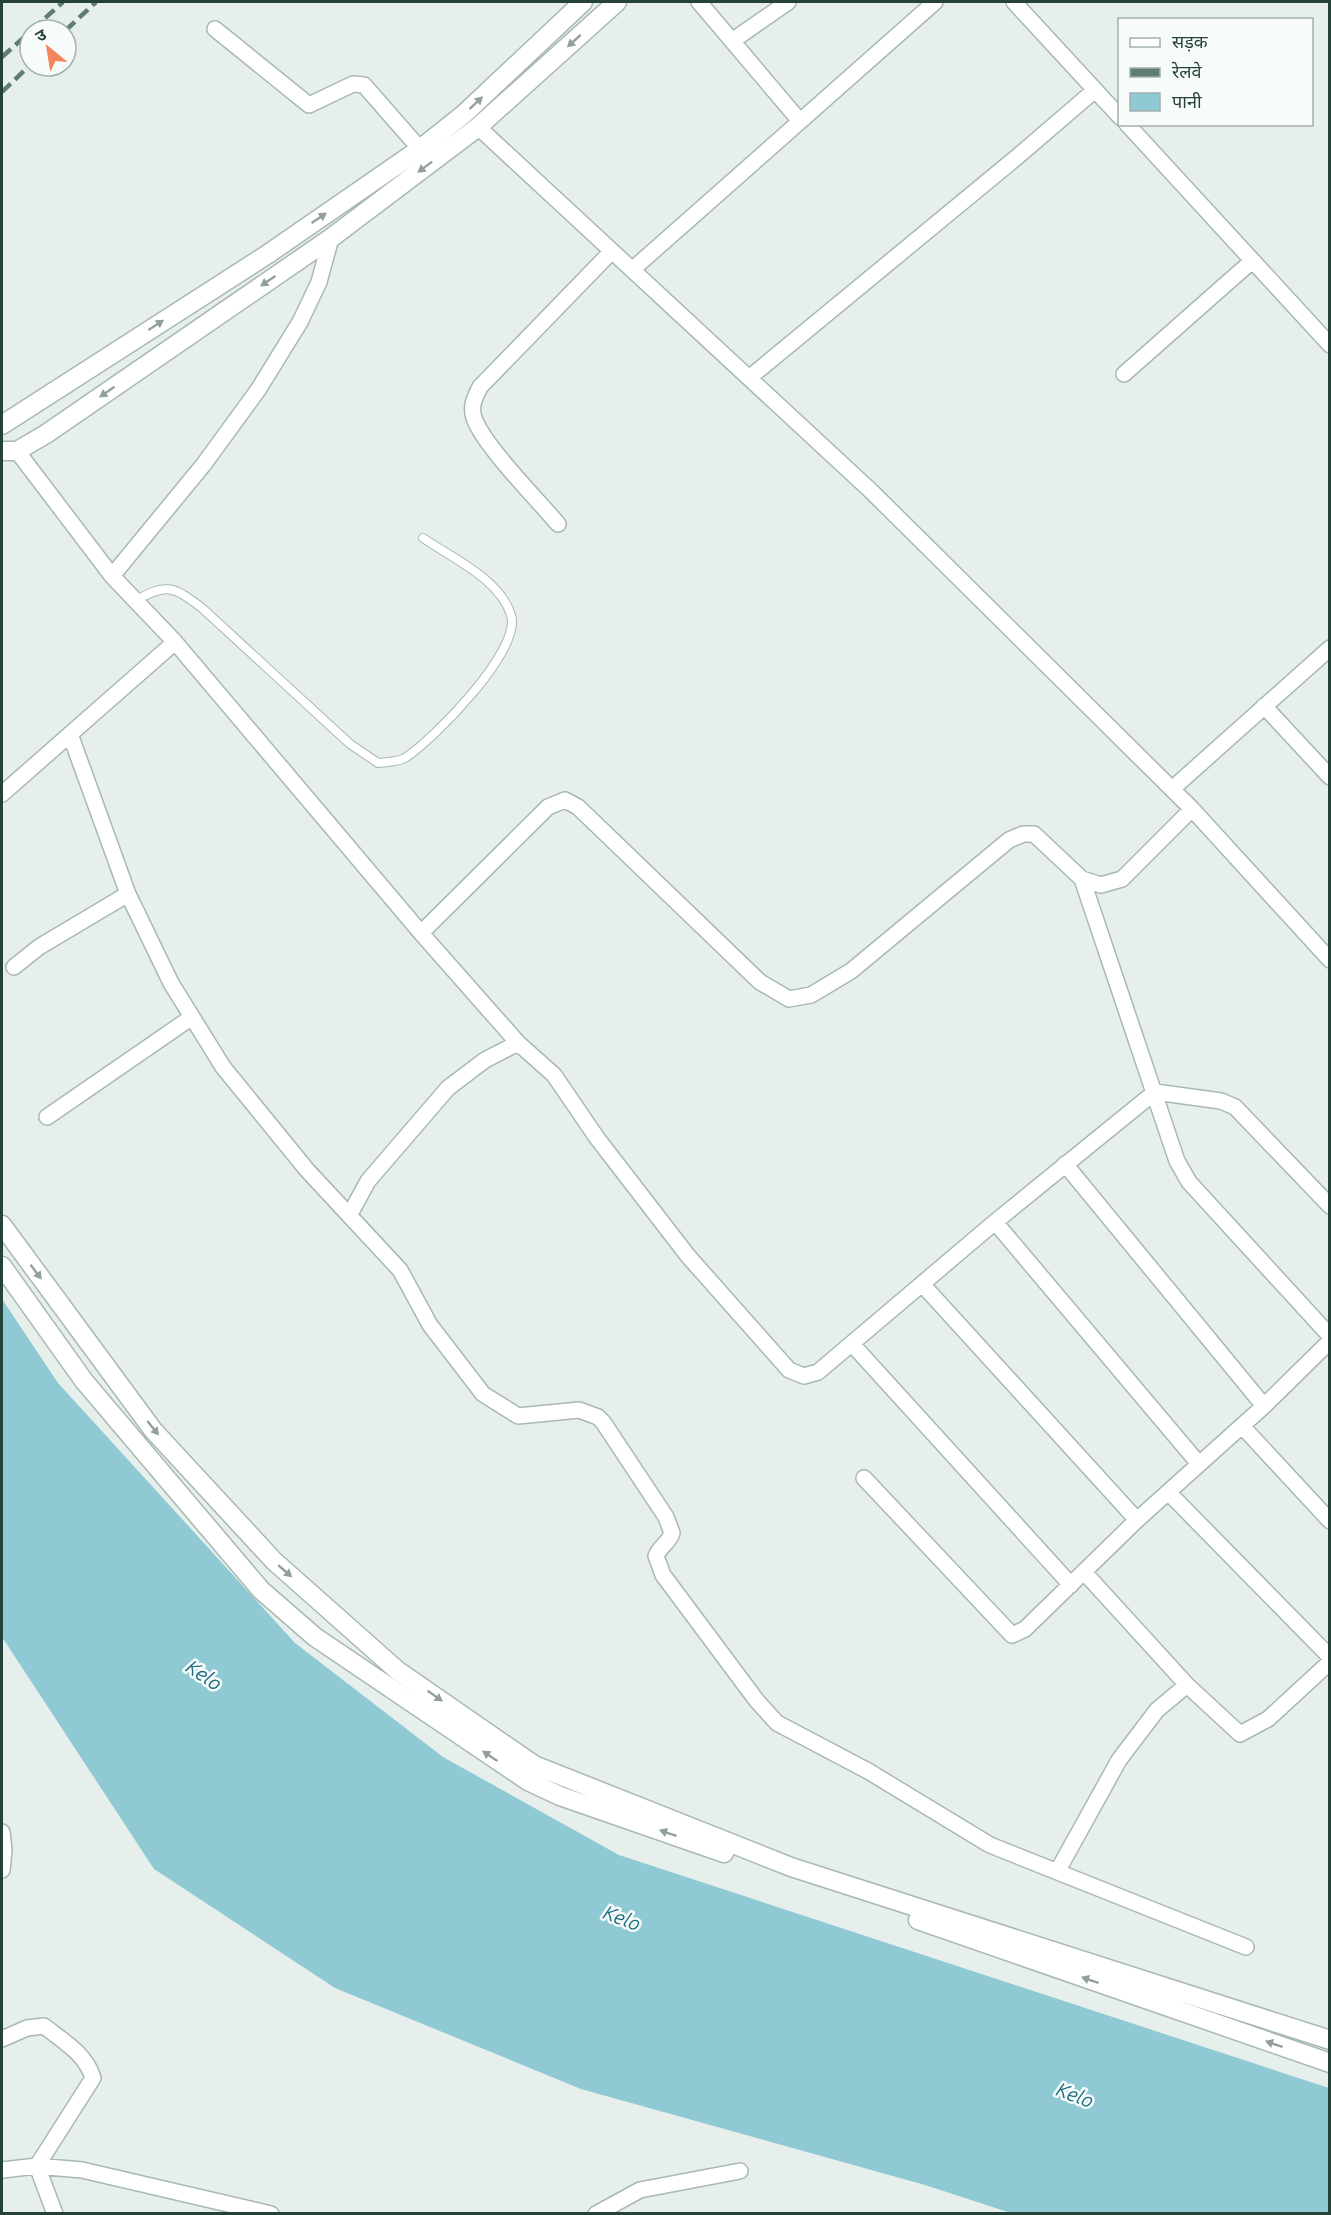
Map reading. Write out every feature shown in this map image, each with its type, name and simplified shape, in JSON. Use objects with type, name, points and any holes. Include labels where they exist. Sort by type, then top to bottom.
[{"type":"street","points":[[2,426],[268,254],[420,149],[464,114],[583,2]]},
{"type":"street","points":[[617,2],[478,127],[331,238],[46,434],[9,451],[112,576],[175,642],[518,1043],[554,1075],[597,1138],[688,1256],[789,1370],[804,1376],[818,1372],[995,1222],[1155,1092],[1221,1101],[1235,1107],[1329,1206]]},
{"type":"street","points":[[699,2],[799,120]]},
{"type":"street","points":[[732,41],[788,2]]},
{"type":"street","points":[[633,269],[935,2]]},
{"type":"street","points":[[1014,2],[1118,116]]},
{"type":"street","points":[[216,29],[309,105],[353,84],[364,86],[420,149]]},
{"type":"street","points":[[749,378],[1095,90]]},
{"type":"street","points":[[1129,126],[1329,345]]},
{"type":"street","points":[[478,127],[872,491],[1192,809],[1329,960]]},
{"type":"street","points":[[112,576],[204,464],[258,390],[300,322],[319,282],[331,238]]},
{"type":"street","points":[[558,524],[484,436],[473,417],[472,403],[480,387],[612,251]]},
{"type":"street","points":[[1124,374],[1252,261]]},
{"type":"street","points":[[2,794],[175,642]]},
{"type":"street","points":[[1172,789],[1329,648]]},
{"type":"street","points":[[1264,706],[1329,777]]},
{"type":"street","points":[[70,734],[128,894],[171,983],[223,1067],[307,1170],[400,1270],[430,1325],[483,1394],[518,1416],[579,1410],[603,1422],[669,1525],[672,1533],[669,1542],[658,1550],[656,1556],[663,1575],[757,1701],[777,1723],[868,1771],[990,1845],[1246,1947]]},
{"type":"street","points":[[422,933],[548,807],[565,800],[578,807],[760,982],[789,999],[811,995],[850,971],[1009,840],[1023,834],[1034,834],[1082,879],[1101,885],[1122,879],[1192,809]]},
{"type":"street","points":[[864,1478],[1012,1635],[1025,1629],[1137,1520],[1327,1347],[1190,1182],[1177,1161],[1082,879]]},
{"type":"street","points":[[14,967],[39,947],[128,894]]},
{"type":"street","points":[[47,1117],[192,1017]]},
{"type":"street","points":[[350,1214],[368,1181],[448,1088],[485,1060],[518,1043]]},
{"type":"street","points":[[1065,1164],[1264,1406]]},
{"type":"street","points":[[995,1222],[1199,1464]]},
{"type":"street","points":[[2,1225],[153,1430],[274,1561],[399,1671],[534,1765],[791,1867],[1329,2040]]},
{"type":"street","points":[[2,1266],[84,1381],[261,1590],[315,1637],[528,1781],[571,1800],[1329,2063]]},
{"type":"street","points":[[922,1284],[1137,1520]]},
{"type":"street","points":[[852,1344],[1071,1585]]},
{"type":"street","points":[[1242,1426],[1329,1521]]},
{"type":"street","points":[[1084,1572],[1186,1685],[1240,1734],[1268,1719],[1329,1659],[1168,1492]]},
{"type":"street","points":[[1057,1872],[1119,1760],[1157,1710],[1186,1685]]},
{"type":"street","points":[[2,1832],[4,1850],[2,1870]]},
{"type":"street","points":[[2,2039],[27,2028],[44,2026],[85,2059],[93,2078],[37,2166]]},
{"type":"street","points":[[37,2166],[55,2214]]},
{"type":"street","points":[[2,2170],[37,2166],[82,2170],[270,2214]]},
{"type":"street","points":[[596,2214],[640,2190],[740,2171]]},
{"type":"lane","points":[[135,601],[152,591],[177,589],[202,608],[350,744],[378,763],[403,759],[465,704],[510,640],[512,616],[496,588],[423,538]]},
{"type":"water","name":"Kelo","points":[[2,1299],[58,1383],[295,1643],[443,1757],[619,1855],[1329,2088],[1329,2213],[1011,2213],[925,2185],[581,2089],[335,1988],[154,1869],[2,1637]]},
{"type":"railway","points":[[45,18],[63,2]]},
{"type":"railway","points":[[78,19],[96,2]]},
{"type":"railway","points":[[2,57],[18,43]]},
{"type":"railway","points":[[2,92],[18,77]]}]
